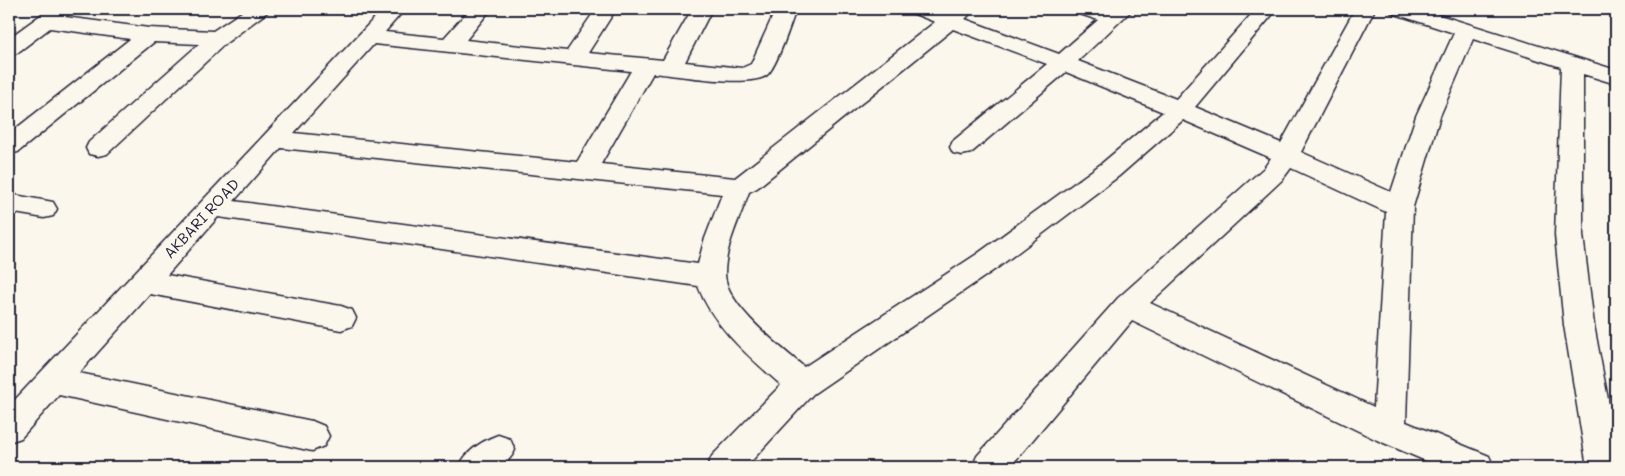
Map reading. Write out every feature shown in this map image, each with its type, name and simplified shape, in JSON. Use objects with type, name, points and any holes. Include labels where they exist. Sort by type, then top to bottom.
[{"type":"street","points":[[98,148],[218,38],[259,9]]},
{"type":"street","name":"AKBARI ROAD","points":[[9,428],[51,380],[394,9]]},
{"type":"street","points":[[452,44],[481,9]]},
{"type":"street","points":[[574,57],[606,9]]},
{"type":"street","points":[[671,67],[702,9]]},
{"type":"street","points":[[367,37],[452,44],[742,75],[758,71],[762,66],[786,9]]},
{"type":"street","points":[[919,9],[958,15],[1062,62],[1288,155],[1400,207]]},
{"type":"street","points":[[1084,9],[1118,14]]},
{"type":"street","points":[[724,467],[802,385],[987,261],[1110,170],[1180,110],[1265,9]]},
{"type":"street","points":[[989,467],[1128,306],[1273,174],[1288,155],[1365,9]]},
{"type":"street","points":[[1399,9],[1616,77]]},
{"type":"street","points":[[962,147],[1118,14]]},
{"type":"street","points":[[9,48],[55,15],[149,35],[218,38]]},
{"type":"street","points":[[274,139],[738,187],[748,182],[958,15]]},
{"type":"street","points":[[1389,430],[1400,207],[1428,116],[1466,30]]},
{"type":"street","points":[[9,146],[149,35]]},
{"type":"street","points":[[1572,63],[1569,234],[1579,325],[1604,467]]},
{"type":"street","points":[[584,172],[646,65]]},
{"type":"street","points":[[738,187],[716,249],[710,277],[719,302],[736,323],[802,385]]},
{"type":"street","points":[[9,203],[44,209]]},
{"type":"street","points":[[211,207],[710,277]]},
{"type":"street","points":[[142,281],[341,318]]},
{"type":"street","points":[[1128,306],[1389,430],[1478,467]]},
{"type":"street","points":[[51,380],[312,436]]}]
